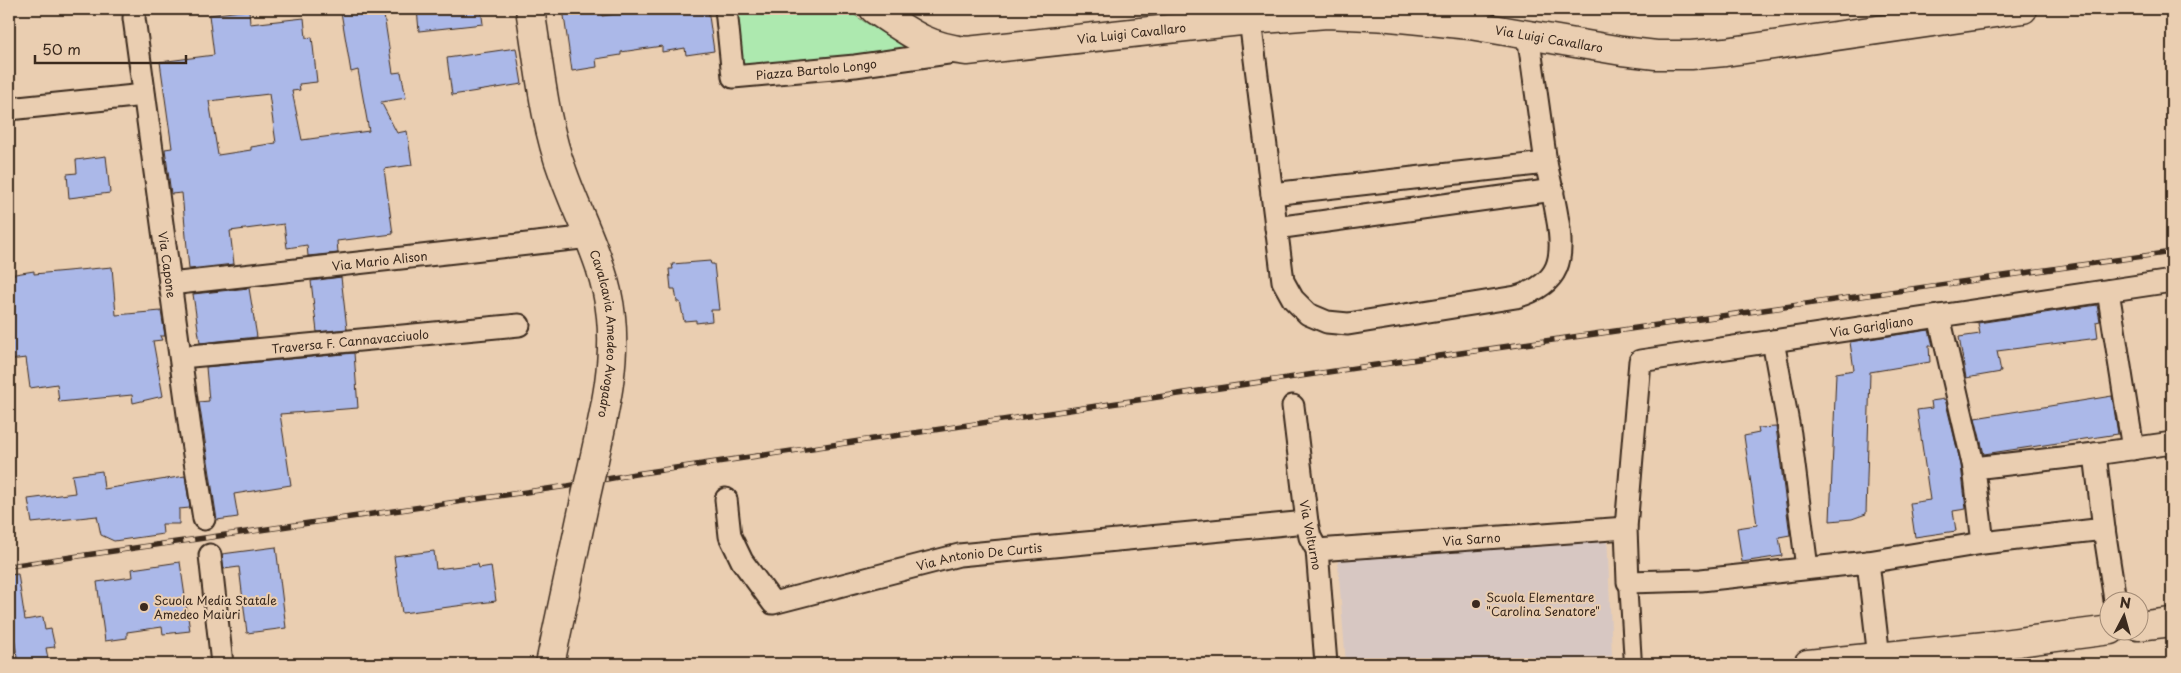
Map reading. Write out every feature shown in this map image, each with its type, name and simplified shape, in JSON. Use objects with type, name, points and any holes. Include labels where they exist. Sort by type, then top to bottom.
[{"type":"street","name":"Via Capone","points":[[135,9],[134,18],[144,95],[204,519]]},
{"type":"street","name":"Cavalcavia Amedeo Avogadro","points":[[530,9],[553,137],[562,172],[590,237],[603,274],[611,315],[612,337],[610,382],[550,664]]},
{"type":"street","name":"Piazza Bartolo Longo","points":[[726,9],[734,77],[855,66],[967,51]]},
{"type":"street","name":"Via Luigi Cavallaro","points":[[874,9],[924,42],[938,47],[967,51],[1296,15],[1353,15],[1436,22],[1528,34],[1622,52],[1656,55],[1691,55],[2023,9]]},
{"type":"street","points":[[1250,20],[1283,281],[1293,299],[1308,314],[1327,322],[1348,324],[1516,298],[1534,292],[1548,282],[1558,267],[1562,249],[1553,190],[1546,163],[1528,34]]},
{"type":"street","points":[[9,109],[144,95]]},
{"type":"street","points":[[1272,194],[1546,163]]},
{"type":"street","points":[[1276,228],[1553,190]]},
{"type":"street","name":"Via Mario Alison","points":[[170,284],[590,237]]},
{"type":"street","name":"Via Garigliano","points":[[1626,528],[1640,361],[1810,334],[2172,282]]},
{"type":"street","points":[[2108,291],[2133,449]]},
{"type":"street","points":[[1939,316],[1974,468],[1983,543]]},
{"type":"street","name":"Traversa F. Cannavacciuolo","points":[[181,357],[519,325]]},
{"type":"street","points":[[1774,341],[1790,434],[1807,568]]},
{"type":"street","name":"Via Volturno","points":[[1293,406],[1307,522],[1310,537],[1317,550],[1326,664]]},
{"type":"street","points":[[1974,468],[2172,443]]},
{"type":"street","points":[[2095,454],[2113,590]]},
{"type":"street","name":"Via Antonio De Curtis","points":[[726,499],[730,536],[742,561],[773,603],[959,555],[1307,522]]},
{"type":"street","points":[[1626,528],[1633,664]]},
{"type":"street","name":"Via Sarno","points":[[1317,550],[1626,528]]},
{"type":"street","points":[[1628,582],[1701,580],[1868,562],[1983,543],[2104,529]]},
{"type":"street","points":[[210,556],[222,664]]},
{"type":"street","points":[[1868,562],[1879,658]]},
{"type":"street","points":[[2148,625],[2172,622]]},
{"type":"street","points":[[1808,664],[1879,658],[2098,632]]},
{"type":"shaded area","name":"Scuola Elementare \"Carolina Senatore\"","points":[[1607,531],[1612,656],[1520,664],[1346,664],[1337,552]]},
{"type":"green space","points":[[733,9],[845,9],[907,49],[739,67]]},
{"type":"building","points":[[360,9],[383,9],[393,73],[401,72],[406,98],[381,102],[397,133],[407,131],[412,165],[384,169],[393,234],[337,241],[338,253],[308,256],[307,245],[287,248],[284,224],[230,231],[234,264],[189,269],[182,193],[171,194],[165,149],[172,148],[160,62],[214,55],[209,15],[249,10],[250,24],[304,18],[306,38],[312,37],[317,82],[299,84],[300,90],[292,91],[302,140],[369,131],[358,70],[351,72],[341,12]],"holes":[[[269,94],[276,143],[251,147],[251,150],[218,155],[209,101]]]},
{"type":"building","points":[[417,9],[481,9],[483,24],[419,31]]},
{"type":"building","points":[[563,9],[601,9],[602,16],[652,9],[708,9],[714,51],[686,55],[685,48],[662,52],[662,46],[621,52],[621,55],[596,59],[597,67],[572,71]]},
{"type":"building","points":[[516,48],[522,84],[452,95],[447,58]]},
{"type":"building","points":[[106,156],[110,193],[69,198],[67,174],[77,173],[76,160]]},
{"type":"building","points":[[710,261],[711,264],[714,264],[719,310],[711,310],[712,321],[696,323],[696,320],[684,321],[680,302],[677,302],[675,289],[671,289],[669,269],[673,269],[672,264]]},
{"type":"building","points":[[112,267],[116,315],[161,311],[165,336],[160,336],[162,340],[153,341],[163,396],[133,403],[132,395],[59,402],[57,384],[30,388],[26,358],[9,360],[9,275],[34,271],[34,274]]},
{"type":"building","points":[[341,277],[347,329],[317,332],[311,281]]},
{"type":"building","points":[[249,288],[257,337],[200,343],[193,294]]},
{"type":"building","points":[[2097,305],[2100,321],[2096,322],[2098,338],[1997,351],[2001,372],[1966,378],[1959,337],[1980,334],[1978,323]]},
{"type":"building","points":[[1929,330],[1933,346],[1929,346],[1930,362],[1870,372],[1866,514],[1852,519],[1830,521],[1836,373],[1854,370],[1850,342]]},
{"type":"building","points":[[354,353],[358,408],[280,414],[291,485],[234,494],[238,517],[217,520],[199,402],[209,401],[206,367]]},
{"type":"building","points":[[2112,396],[2118,434],[1984,454],[1975,418]]},
{"type":"building","points":[[1945,399],[1961,465],[1966,509],[1953,511],[1956,531],[1915,537],[1910,503],[1930,500],[1917,410],[1932,408],[1931,401]]},
{"type":"building","points":[[1776,427],[1790,535],[1779,537],[1782,556],[1742,562],[1737,528],[1757,525],[1744,436],[1759,433],[1758,428]]},
{"type":"building","points":[[102,471],[104,489],[185,476],[190,508],[179,509],[179,524],[162,524],[163,534],[114,541],[101,535],[97,516],[32,523],[28,499],[75,493],[72,475]]},
{"type":"building","points":[[276,547],[286,628],[247,633],[239,567],[224,569],[222,554]]},
{"type":"building","points":[[434,551],[436,569],[478,564],[479,568],[491,566],[496,601],[402,613],[394,556]]},
{"type":"building","name":"Scuola Media Statale Amedeo Maiuri","points":[[180,562],[190,631],[163,634],[162,627],[127,632],[127,638],[105,641],[97,582],[133,577],[132,569]]},
{"type":"building","points":[[18,574],[25,620],[43,617],[45,630],[51,629],[55,647],[46,648],[49,664],[18,664],[12,622],[9,622],[9,575]]},
{"type":"railway","points":[[9,566],[568,486],[635,474],[1362,367],[2172,252]]},
{"type":"place","name":"Scuola Elementare \"Carolina Senatore\"","points":[[1476,604]]},
{"type":"place","name":"Scuola Media Statale Amedeo Maiuri","points":[[144,607]]}]
